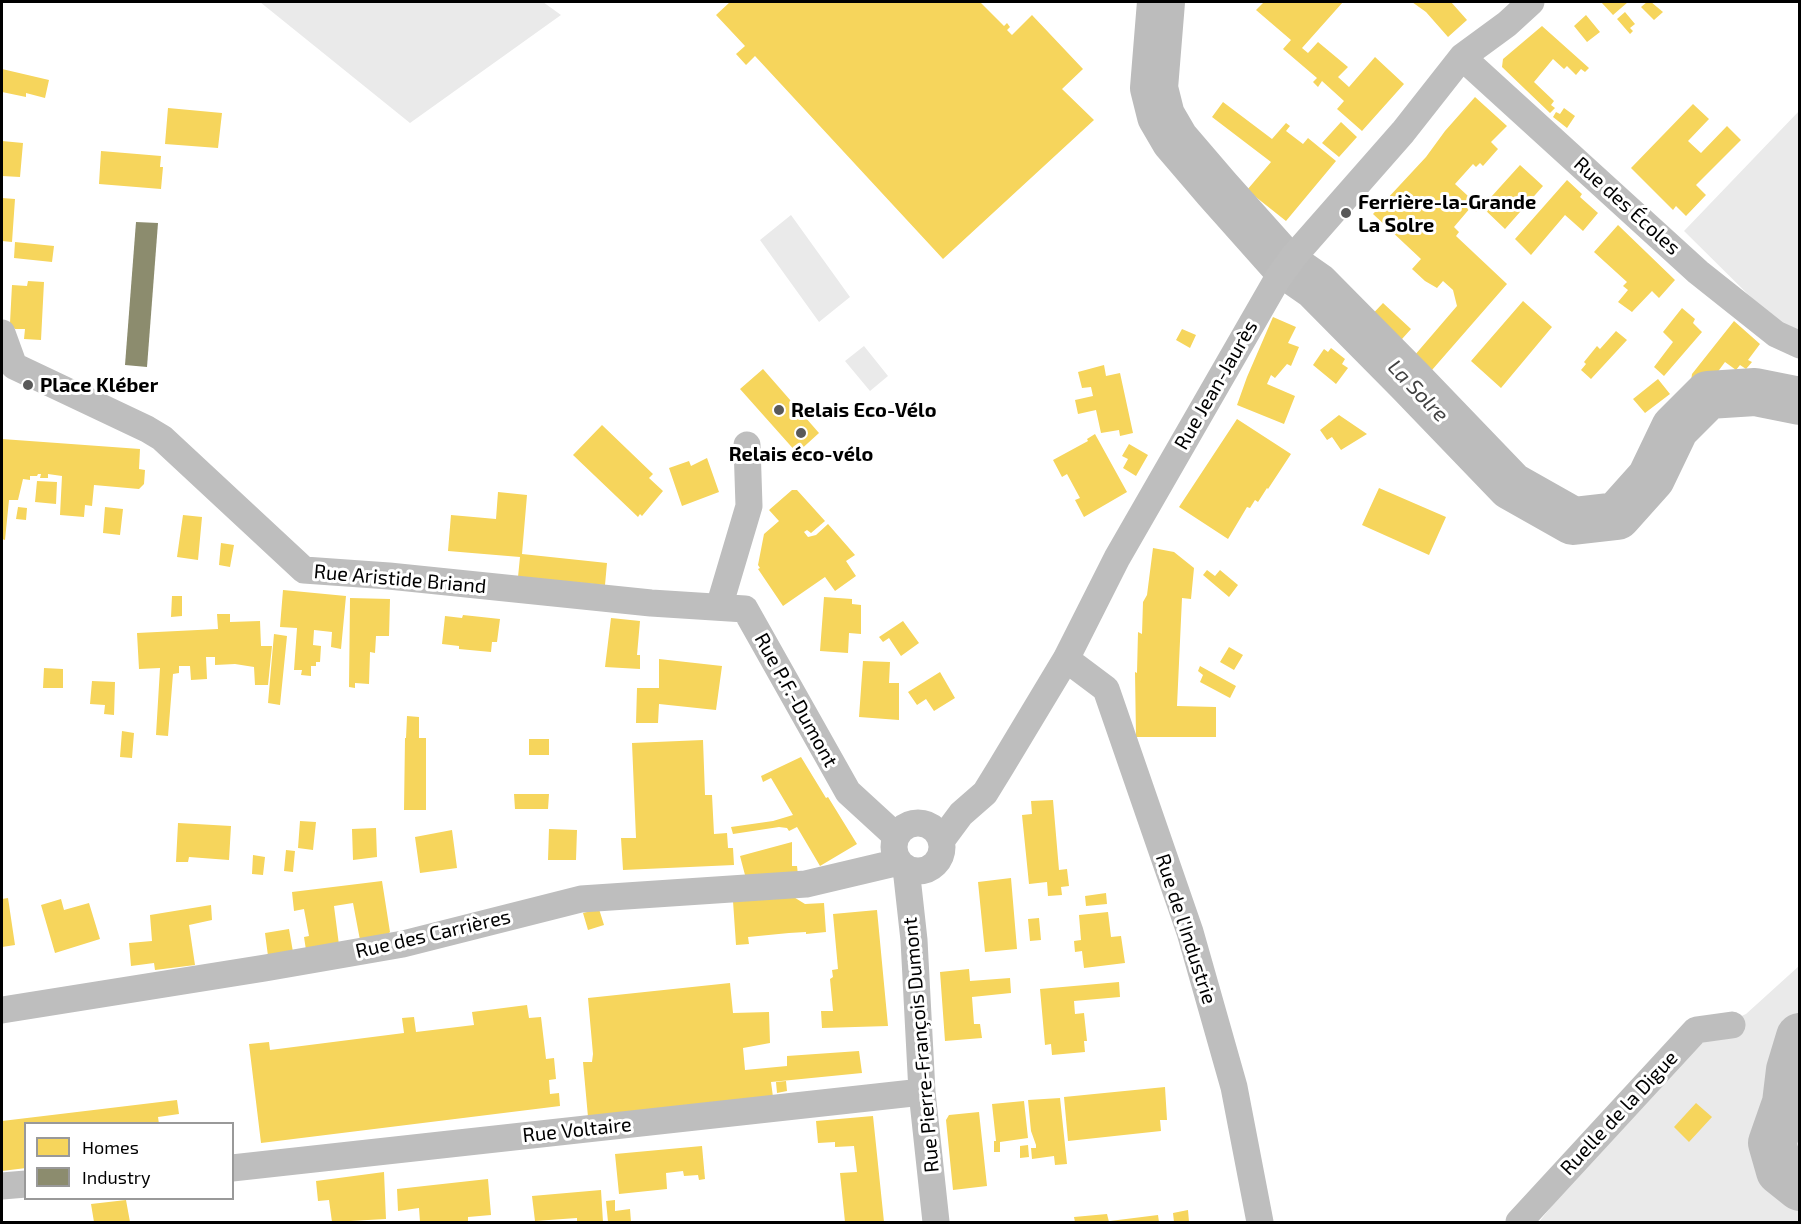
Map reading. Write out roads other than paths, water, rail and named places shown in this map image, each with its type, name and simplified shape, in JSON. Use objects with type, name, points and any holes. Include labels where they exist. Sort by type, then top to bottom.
[{"type":"street","name":"Rue Jean-Jaurès","points":[[910,843],[961,814],[985,793],[1066,659],[1117,558],[1278,278],[1294,256],[1403,132],[1462,57],[1507,24],[1531,2]]},
{"type":"street","name":"Rue des Écoles","points":[[1462,57],[1698,272],[1776,334],[1800,345]]},
{"type":"street","name":"Rue Aristide Briand","points":[[2,333],[8,365],[162,438],[304,570],[389,576],[651,603],[732,608]]},
{"type":"street","points":[[732,608],[749,506],[747,445]]},
{"type":"street","name":"Rue P.F.-Dumont","points":[[732,608],[848,792],[910,843]]},
{"type":"street","name":"Rue de l'Industrie","points":[[1066,659],[1106,689],[1187,921],[1234,1087],[1260,1222]]},
{"type":"street","points":[[910,843],[941,850],[933,866],[914,940]]},
{"type":"street","name":"Rue des Carrières","points":[[2,1010],[404,944],[581,899],[806,884],[865,872],[910,843]]},
{"type":"street","name":"Rue Pierre-François Dumont","points":[[910,843],[922,1092],[936,1222]]},
{"type":"street","name":"Ruelle de la Digue","points":[[1519,1222],[1696,1030],[1732,1025]]},
{"type":"street","name":"Rue Voltaire","points":[[234,1168],[922,1092]]},
{"type":"street","points":[[2,1186],[24,1184]]},
{"type":"waterway","name":"La Solre","points":[[1161,2],[1154,88],[1161,116],[1175,140],[1283,263],[1316,286],[1511,486],[1573,521],[1617,516],[1651,478],[1675,428],[1708,395],[1755,392],[1800,401]]},
{"type":"waterway","name":"La Solre","points":[[1800,1037],[1790,1070],[1786,1103],[1772,1143],[1780,1171],[1800,1187]]},
{"type":"place","name":"Ferrière-la-Grande La Solre","points":[[1346,213]]},
{"type":"place","name":"Place Kléber","points":[[28,385]]},
{"type":"place","name":"Relais Eco-Vélo","points":[[779,410]]},
{"type":"place","name":"Relais éco-vélo","points":[[801,433]]}]
